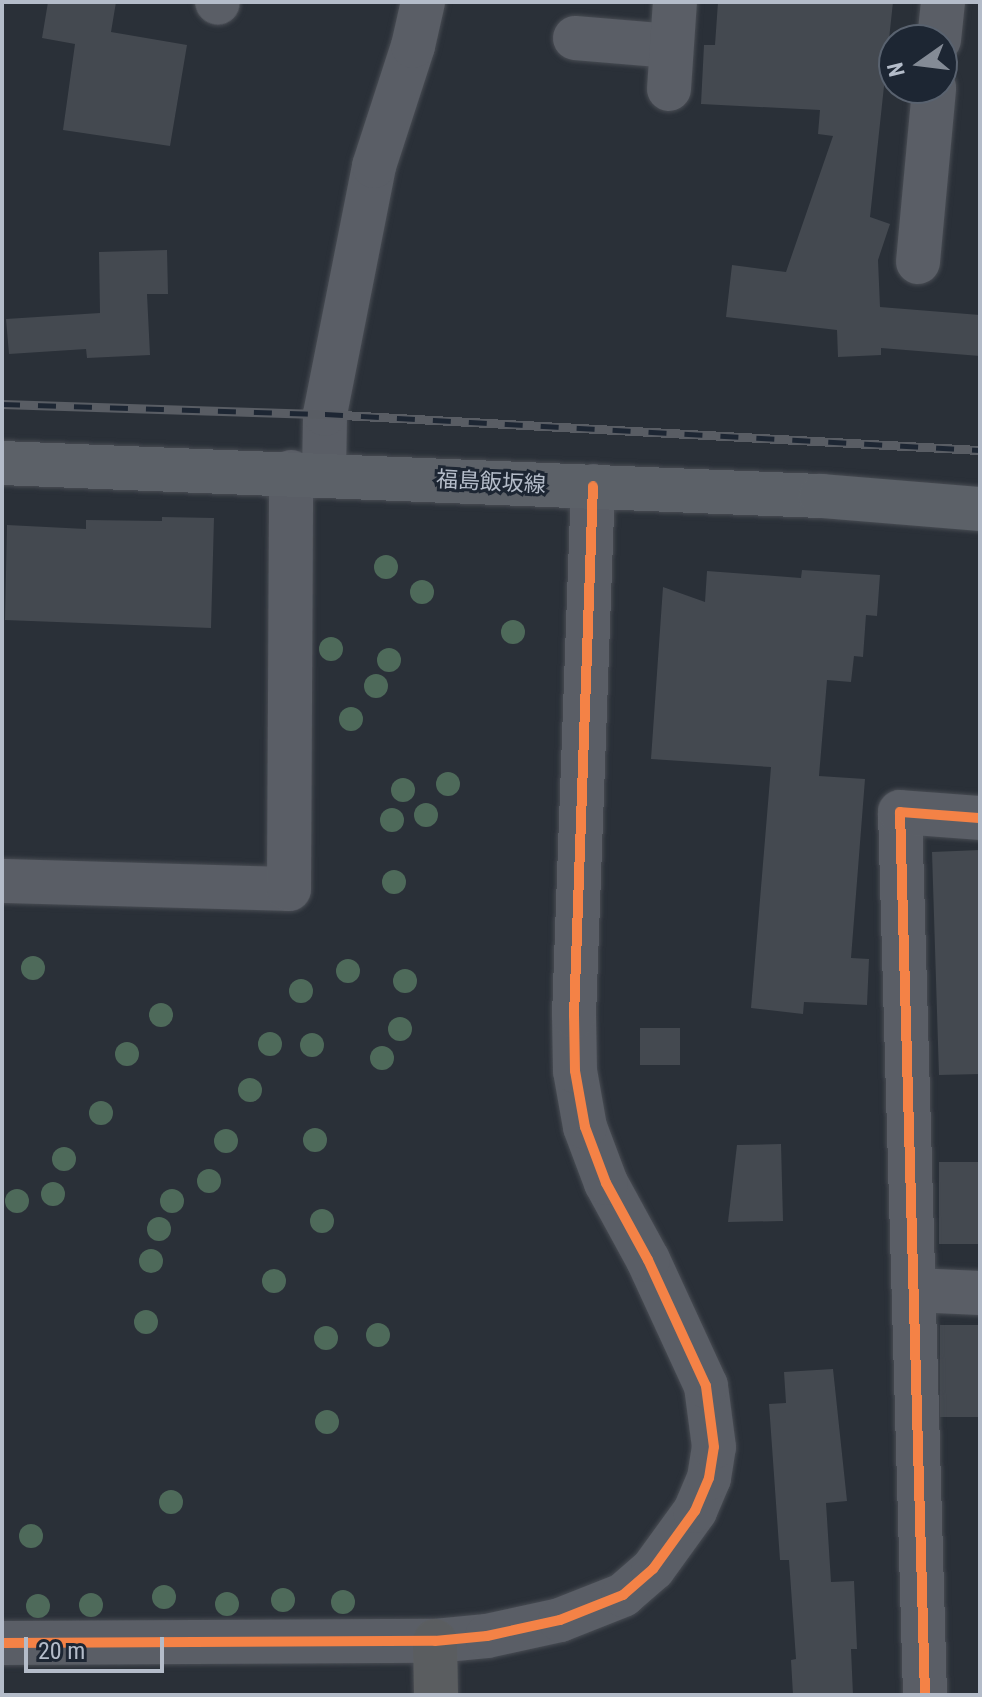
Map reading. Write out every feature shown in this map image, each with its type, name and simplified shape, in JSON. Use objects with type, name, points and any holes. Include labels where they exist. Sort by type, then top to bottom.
[{"type":"highway","points":[[435,1641],[436,1695]]},
{"type":"main road","name":"福島飯坂線","points":[[2,463],[821,496],[980,509]]},
{"type":"street","points":[[2,881],[289,889],[308,473],[325,414],[374,166],[413,46],[423,2]]},
{"type":"street","points":[[575,38],[670,68],[675,2]]},
{"type":"street","points":[[941,24],[943,2]]},
{"type":"street","points":[[918,262],[933,104]]},
{"type":"street","points":[[2,1643],[435,1641],[487,1636],[560,1620],[623,1595],[653,1569],[695,1511],[709,1478],[714,1447],[706,1386],[648,1260],[606,1183],[585,1127],[575,1071],[574,1016],[593,486]]},
{"type":"street","points":[[925,1695],[900,812],[980,818]]},
{"type":"street","points":[[914,1290],[980,1293]]},
{"type":"building","points":[[48,2],[116,2],[111,32],[187,45],[170,146],[63,130],[75,44],[42,38]]},
{"type":"building","points":[[718,2],[893,2],[891,24],[878,24],[878,104],[882,104],[870,217],[890,224],[878,260],[880,307],[980,315],[980,356],[881,348],[881,355],[838,357],[837,330],[726,317],[732,265],[786,272],[833,136],[818,134],[820,110],[701,104],[704,45],[715,45]]},
{"type":"building","points":[[167,250],[168,294],[147,294],[150,355],[87,358],[86,349],[9,354],[6,319],[100,313],[99,252]]},
{"type":"building","points":[[162,517],[214,518],[211,628],[5,620],[7,525],[86,529],[86,520],[162,521]]},
{"type":"building","points":[[802,570],[880,575],[877,616],[866,615],[863,657],[854,656],[851,682],[827,680],[819,776],[865,779],[851,958],[869,959],[867,1005],[804,1002],[803,1014],[751,1008],[771,767],[651,759],[663,587],[705,602],[707,571],[801,578]]},
{"type":"building","points":[[980,850],[980,1074],[939,1075],[932,852]]},
{"type":"building","points":[[640,1028],[680,1028],[680,1065],[640,1065]]},
{"type":"building","points":[[781,1144],[783,1221],[728,1222],[737,1145]]},
{"type":"building","points":[[939,1162],[980,1162],[980,1244],[939,1244]]},
{"type":"building","points":[[940,1325],[980,1325],[980,1417],[940,1417]]},
{"type":"building","points":[[833,1369],[847,1501],[826,1503],[831,1582],[854,1581],[857,1649],[851,1649],[853,1695],[793,1695],[791,1660],[796,1659],[789,1560],[780,1560],[769,1404],[786,1403],[784,1372]]},
{"type":"railway","points":[[2,404],[325,414],[980,450]]},
{"type":"cycle path","points":[[2,1643],[435,1641],[487,1636],[560,1620],[623,1595],[653,1569],[695,1511],[709,1478],[714,1447],[706,1386],[648,1260],[606,1183],[585,1127],[575,1071],[574,1016],[593,486]]},
{"type":"cycle path","points":[[925,1695],[900,812],[980,818]]}]
